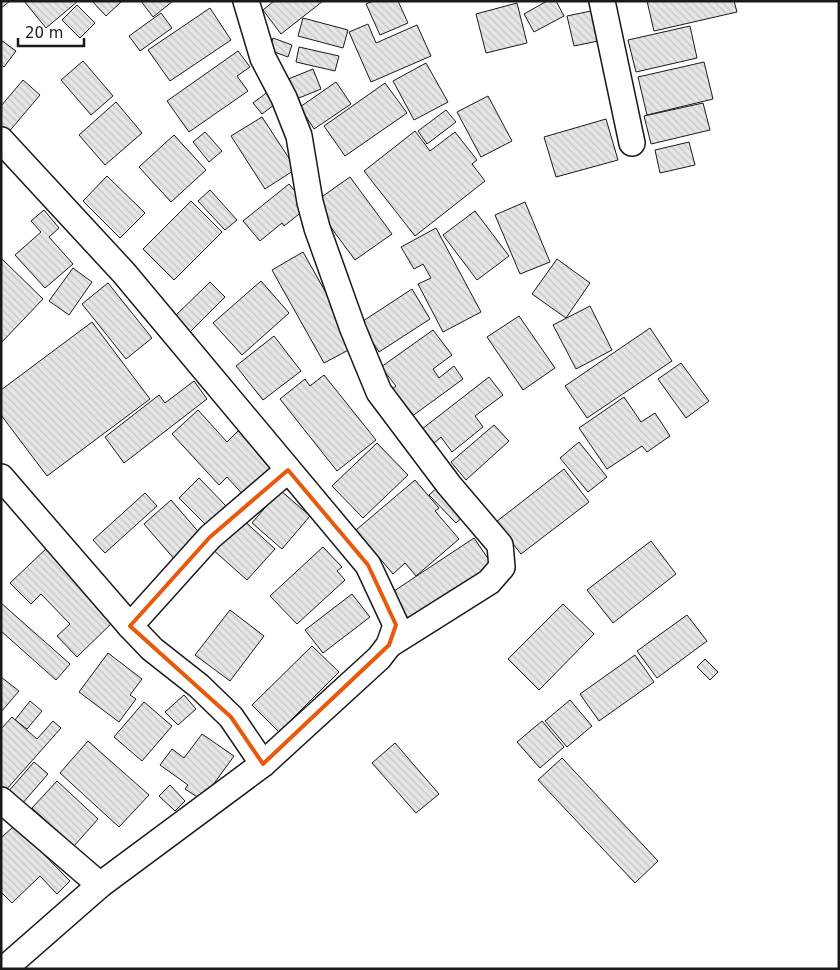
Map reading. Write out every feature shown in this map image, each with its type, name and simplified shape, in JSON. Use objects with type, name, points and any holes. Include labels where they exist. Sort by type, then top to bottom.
[{"type":"street","points":[[246,1],[263,58],[284,98],[299,136],[310,202],[317,228],[353,329],[379,392],[449,486],[500,545],[502,567],[489,582],[389,645]]},
{"type":"street","points":[[602,1],[632,143]]},
{"type":"street","points":[[1,140],[124,273],[368,565],[396,625],[389,645],[379,658],[264,764],[100,885],[4,969]]},
{"type":"street","points":[[130,626],[210,537],[288,470]]},
{"type":"street","points":[[1,477],[130,626],[152,648],[199,686],[231,716],[264,764]]},
{"type":"street","points":[[1,800],[100,885]]},
{"type":"highlighted area","points":[[288,470],[368,565],[396,625],[389,645],[263,764],[231,717],[130,626],[210,537]]},
{"type":"building","points":[[1,1],[10,1],[1,8]]},
{"type":"building","points":[[24,1],[78,1],[46,28]]},
{"type":"building","points":[[92,1],[122,1],[106,16]]},
{"type":"building","points":[[141,1],[173,1],[153,17]]},
{"type":"building","points":[[274,1],[323,1],[281,34],[263,10]]},
{"type":"building","points":[[373,1],[398,1],[408,23],[380,35],[366,4]]},
{"type":"building","points":[[547,1],[556,1],[564,16],[534,32],[524,14]]},
{"type":"building","points":[[647,1],[734,1],[737,12],[654,31]]},
{"type":"building","points":[[517,3],[527,43],[486,53],[476,14]]},
{"type":"building","points":[[77,5],[95,23],[80,38],[62,20]]},
{"type":"building","points":[[210,8],[231,40],[170,81],[148,50]]},
{"type":"building","points":[[591,11],[598,41],[574,46],[567,16]]},
{"type":"building","points":[[161,13],[172,28],[140,51],[129,36]]},
{"type":"building","points":[[303,18],[348,30],[343,48],[298,36]]},
{"type":"building","points":[[368,24],[376,43],[417,25],[431,56],[371,82],[349,32]]},
{"type":"building","points":[[690,26],[697,58],[636,72],[628,40]]},
{"type":"building","points":[[273,38],[292,45],[288,57],[269,50]]},
{"type":"building","points":[[1,40],[16,51],[4,67],[1,65]]},
{"type":"building","points":[[299,47],[339,56],[335,71],[296,62]]},
{"type":"building","points":[[238,51],[250,67],[237,76],[248,91],[189,132],[167,101]]},
{"type":"building","points":[[83,61],[113,96],[91,115],[61,80]]},
{"type":"building","points":[[704,62],[713,99],[647,115],[638,77]]},
{"type":"building","points":[[426,63],[448,102],[414,120],[393,81]]},
{"type":"building","points":[[313,69],[321,89],[294,100],[286,80]]},
{"type":"building","points":[[23,80],[40,95],[7,134],[1,129],[1,106]]},
{"type":"building","points":[[336,82],[351,104],[314,129],[300,107]]},
{"type":"building","points":[[385,83],[407,113],[345,156],[324,126]]},
{"type":"building","points":[[269,91],[278,102],[262,114],[253,103]]},
{"type":"building","points":[[488,96],[512,141],[481,157],[457,112]]},
{"type":"building","points":[[116,102],[142,133],[105,165],[79,135]]},
{"type":"building","points":[[703,103],[710,130],[651,144],[644,116]]},
{"type":"building","points":[[446,110],[456,122],[427,144],[418,131]]},
{"type":"building","points":[[262,117],[296,169],[265,189],[231,136]]},
{"type":"building","points":[[606,119],[618,160],[556,177],[544,137]]},
{"type":"building","points":[[415,131],[430,151],[455,132],[477,160],[472,164],[485,181],[415,236],[364,171]]},
{"type":"building","points":[[205,132],[222,151],[209,162],[193,142]]},
{"type":"building","points":[[174,135],[206,170],[171,202],[139,167]]},
{"type":"building","points":[[689,142],[695,165],[660,173],[655,150]]},
{"type":"building","points":[[107,176],[145,213],[120,238],[83,201]]},
{"type":"building","points":[[350,177],[392,234],[355,260],[313,203]]},
{"type":"building","points":[[289,184],[308,207],[284,226],[282,223],[260,241],[243,221]]},
{"type":"building","points":[[210,190],[237,220],[225,230],[198,201]]},
{"type":"building","points":[[191,201],[222,232],[174,280],[143,249]]},
{"type":"building","points":[[525,202],[550,262],[520,274],[495,215]]},
{"type":"building","points":[[44,210],[59,228],[49,237],[73,264],[45,288],[15,255],[41,232],[31,221]]},
{"type":"building","points":[[475,211],[509,256],[477,280],[443,235]]},
{"type":"building","points":[[436,228],[481,312],[443,332],[418,284],[431,278],[423,264],[414,269],[401,247]]},
{"type":"building","points":[[303,252],[356,346],[324,363],[272,270]]},
{"type":"building","points":[[557,259],[590,283],[566,318],[532,294]]},
{"type":"building","points":[[1,260],[43,299],[1,343]]},
{"type":"building","points":[[73,268],[92,282],[69,315],[49,301]]},
{"type":"building","points":[[261,281],[289,313],[242,355],[213,323]]},
{"type":"building","points":[[210,282],[225,297],[188,334],[172,319]]},
{"type":"building","points":[[108,283],[152,338],[126,359],[82,304]]},
{"type":"building","points":[[412,289],[430,319],[379,352],[360,323]]},
{"type":"building","points":[[590,306],[612,350],[576,369],[553,325]]},
{"type":"building","points":[[519,316],[555,368],[523,390],[487,337]]},
{"type":"building","points":[[92,322],[150,399],[47,476],[1,415],[1,390]]},
{"type":"building","points":[[650,328],[672,361],[587,418],[565,386]]},
{"type":"building","points":[[433,330],[452,355],[433,369],[439,378],[454,366],[463,379],[411,417],[391,390],[396,386],[381,367]]},
{"type":"building","points":[[274,336],[301,371],[263,400],[236,366]]},
{"type":"building","points":[[681,363],[709,401],[686,418],[658,379]]},
{"type":"building","points":[[324,375],[376,440],[337,471],[280,399],[305,379],[310,386]]},
{"type":"building","points":[[489,377],[503,395],[475,416],[483,427],[452,452],[441,437],[433,444],[422,429]]},
{"type":"building","points":[[194,381],[207,399],[124,463],[105,437],[159,395],[165,403]]},
{"type":"building","points":[[624,397],[641,422],[655,413],[670,436],[647,452],[642,446],[607,469],[579,428]]},
{"type":"building","points":[[198,410],[227,442],[240,429],[279,471],[248,500],[227,477],[219,485],[172,434]]},
{"type":"building","points":[[494,425],[509,441],[466,480],[451,462]]},
{"type":"building","points":[[579,442],[607,477],[588,492],[560,458]]},
{"type":"building","points":[[377,443],[408,475],[363,518],[332,486]]},
{"type":"building","points":[[564,469],[589,502],[521,554],[496,522]]},
{"type":"building","points":[[199,478],[227,507],[207,526],[179,498]]},
{"type":"building","points":[[415,480],[439,508],[435,511],[459,539],[416,576],[405,563],[393,574],[356,530]]},
{"type":"building","points":[[438,487],[465,515],[456,523],[429,495]]},
{"type":"building","points":[[280,490],[310,516],[282,549],[252,523]]},
{"type":"building","points":[[145,493],[157,506],[105,553],[93,540]]},
{"type":"building","points":[[171,500],[202,536],[175,560],[144,524]]},
{"type":"building","points":[[240,517],[275,549],[247,580],[211,548]]},
{"type":"building","points":[[474,538],[493,566],[410,621],[391,593]]},
{"type":"building","points":[[651,541],[676,574],[613,623],[587,590]]},
{"type":"building","points":[[48,547],[117,618],[77,657],[57,636],[70,624],[41,594],[31,604],[10,583]]},
{"type":"building","points":[[323,547],[342,567],[337,571],[345,580],[297,624],[270,596]]},
{"type":"building","points":[[352,594],[370,617],[323,653],[305,630]]},
{"type":"building","points":[[1,603],[70,664],[56,680],[1,631]]},
{"type":"building","points":[[563,604],[594,634],[539,690],[508,659]]},
{"type":"building","points":[[230,610],[264,636],[230,681],[195,655]]},
{"type":"building","points":[[687,615],[707,641],[657,678],[637,651]]},
{"type":"building","points":[[312,646],[339,672],[279,732],[252,705]]},
{"type":"building","points":[[108,653],[142,679],[130,695],[136,699],[119,722],[79,692]]},
{"type":"building","points":[[635,655],[654,682],[599,721],[580,694]]},
{"type":"building","points":[[705,659],[718,672],[710,680],[697,667]]},
{"type":"building","points":[[1,677],[19,691],[1,712]]},
{"type":"building","points":[[184,695],[196,709],[178,725],[165,712]]},
{"type":"building","points":[[570,700],[592,726],[567,747],[545,721]]},
{"type":"building","points":[[30,701],[42,711],[27,729],[15,720]]},
{"type":"building","points":[[144,702],[172,726],[142,761],[114,737]]},
{"type":"building","points":[[12,717],[37,739],[53,721],[61,728],[6,790],[1,786],[1,729]]},
{"type":"building","points":[[542,721],[564,747],[540,768],[517,742]]},
{"type":"building","points":[[202,734],[234,756],[202,800],[185,789],[188,785],[160,765],[172,749],[184,758]]},
{"type":"building","points":[[88,741],[149,795],[119,827],[60,773]]},
{"type":"building","points":[[395,743],[439,794],[416,813],[372,763]]},
{"type":"building","points":[[562,758],[658,861],[635,883],[538,780]]},
{"type":"building","points":[[34,762],[48,774],[21,805],[7,793]]},
{"type":"building","points":[[57,781],[98,819],[74,846],[32,808]]},
{"type":"building","points":[[170,785],[185,801],[175,811],[159,796]]},
{"type":"building","points":[[15,825],[70,881],[57,894],[40,876],[12,903],[1,892],[1,838]]}]
